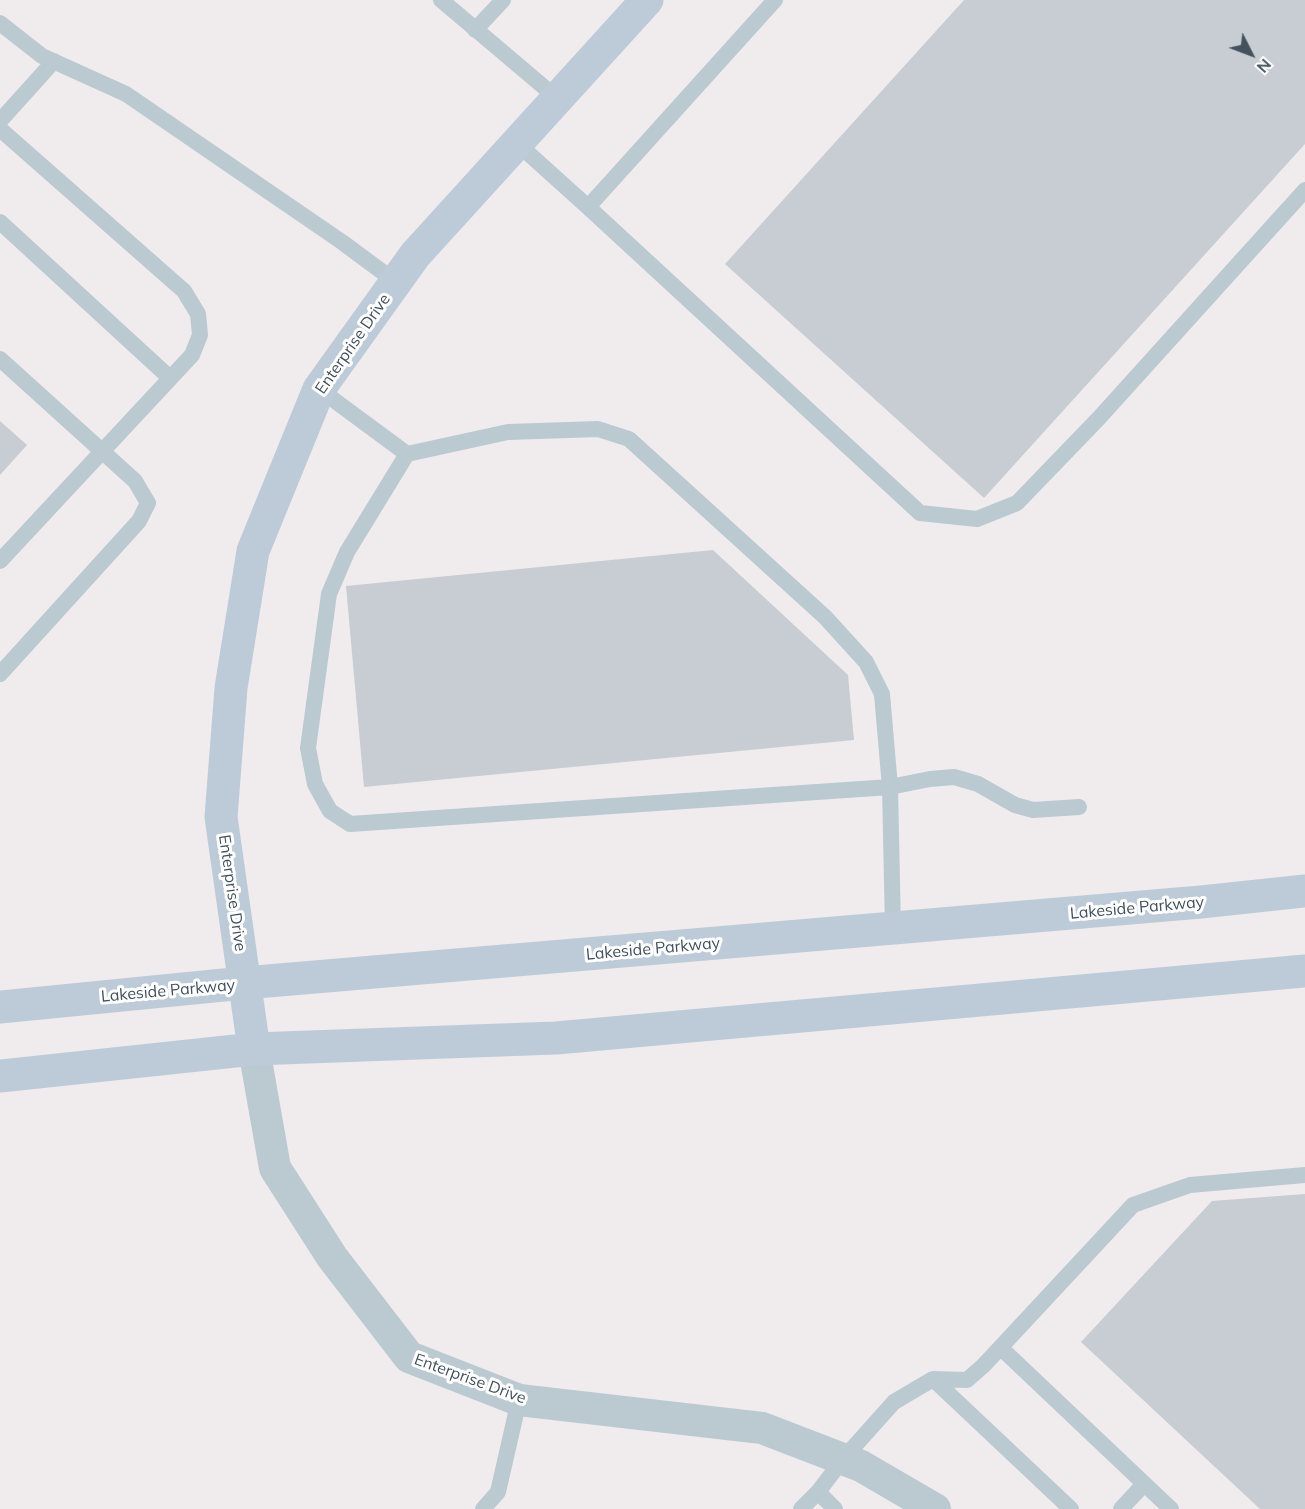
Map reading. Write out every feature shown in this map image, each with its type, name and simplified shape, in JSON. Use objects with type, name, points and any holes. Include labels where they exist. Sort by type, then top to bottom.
[{"type":"main road","name":"Enterprise Drive","points":[[254,1049],[221,817],[231,688],[254,551],[319,389],[415,255],[647,0]]},
{"type":"main road","name":"Lakeside Parkway","points":[[0,1007],[244,983],[893,929],[1305,891]]},
{"type":"main road","points":[[0,1076],[254,1049],[556,1038],[1305,971]]},
{"type":"street","name":"Enterprise Drive","points":[[254,1049],[275,1168],[339,1266],[409,1357],[519,1400],[762,1428],[861,1466],[935,1509]]},
{"type":"lane","points":[[441,0],[558,99]]},
{"type":"lane","points":[[475,30],[503,0]]},
{"type":"lane","points":[[588,207],[775,0]]},
{"type":"lane","points":[[0,24],[42,56],[126,94],[342,242],[396,282]]},
{"type":"lane","points":[[0,121],[54,61]]},
{"type":"lane","points":[[0,129],[184,291],[198,314],[200,335],[192,355],[0,561]]},
{"type":"lane","points":[[518,144],[920,513],[977,519],[1017,503],[1099,418],[1305,190]]},
{"type":"lane","points":[[0,222],[170,378]]},
{"type":"lane","points":[[0,359],[135,481],[147,503],[139,521],[0,674]]},
{"type":"lane","points":[[319,389],[407,454]]},
{"type":"lane","points":[[893,929],[890,787],[882,694],[866,662],[825,617],[629,439],[598,429],[508,432],[407,454],[346,552],[329,594],[308,748],[315,784],[330,811],[350,824],[890,787],[954,777],[978,784],[1015,805],[1033,810],[1078,807]]},
{"type":"lane","points":[[801,1509],[894,1402],[933,1379],[967,1380],[1002,1349],[1133,1205],[1190,1185],[1305,1175]]},
{"type":"lane","points":[[1002,1349],[1171,1509]]},
{"type":"lane","points":[[933,1379],[1071,1509]]},
{"type":"lane","points":[[483,1509],[498,1492],[519,1400]]},
{"type":"lane","points":[[1121,1509],[1144,1484]]},
{"type":"lane","points":[[818,1492],[835,1509]]},
{"type":"building","points":[[964,0],[1305,0],[1305,144],[984,498],[725,264]]},
{"type":"building","points":[[0,421],[27,445],[0,475]]},
{"type":"building","points":[[713,550],[848,675],[854,740],[364,787],[346,586]]},
{"type":"building","points":[[1305,1194],[1305,1509],[1260,1509],[1081,1342],[1212,1201]]}]
